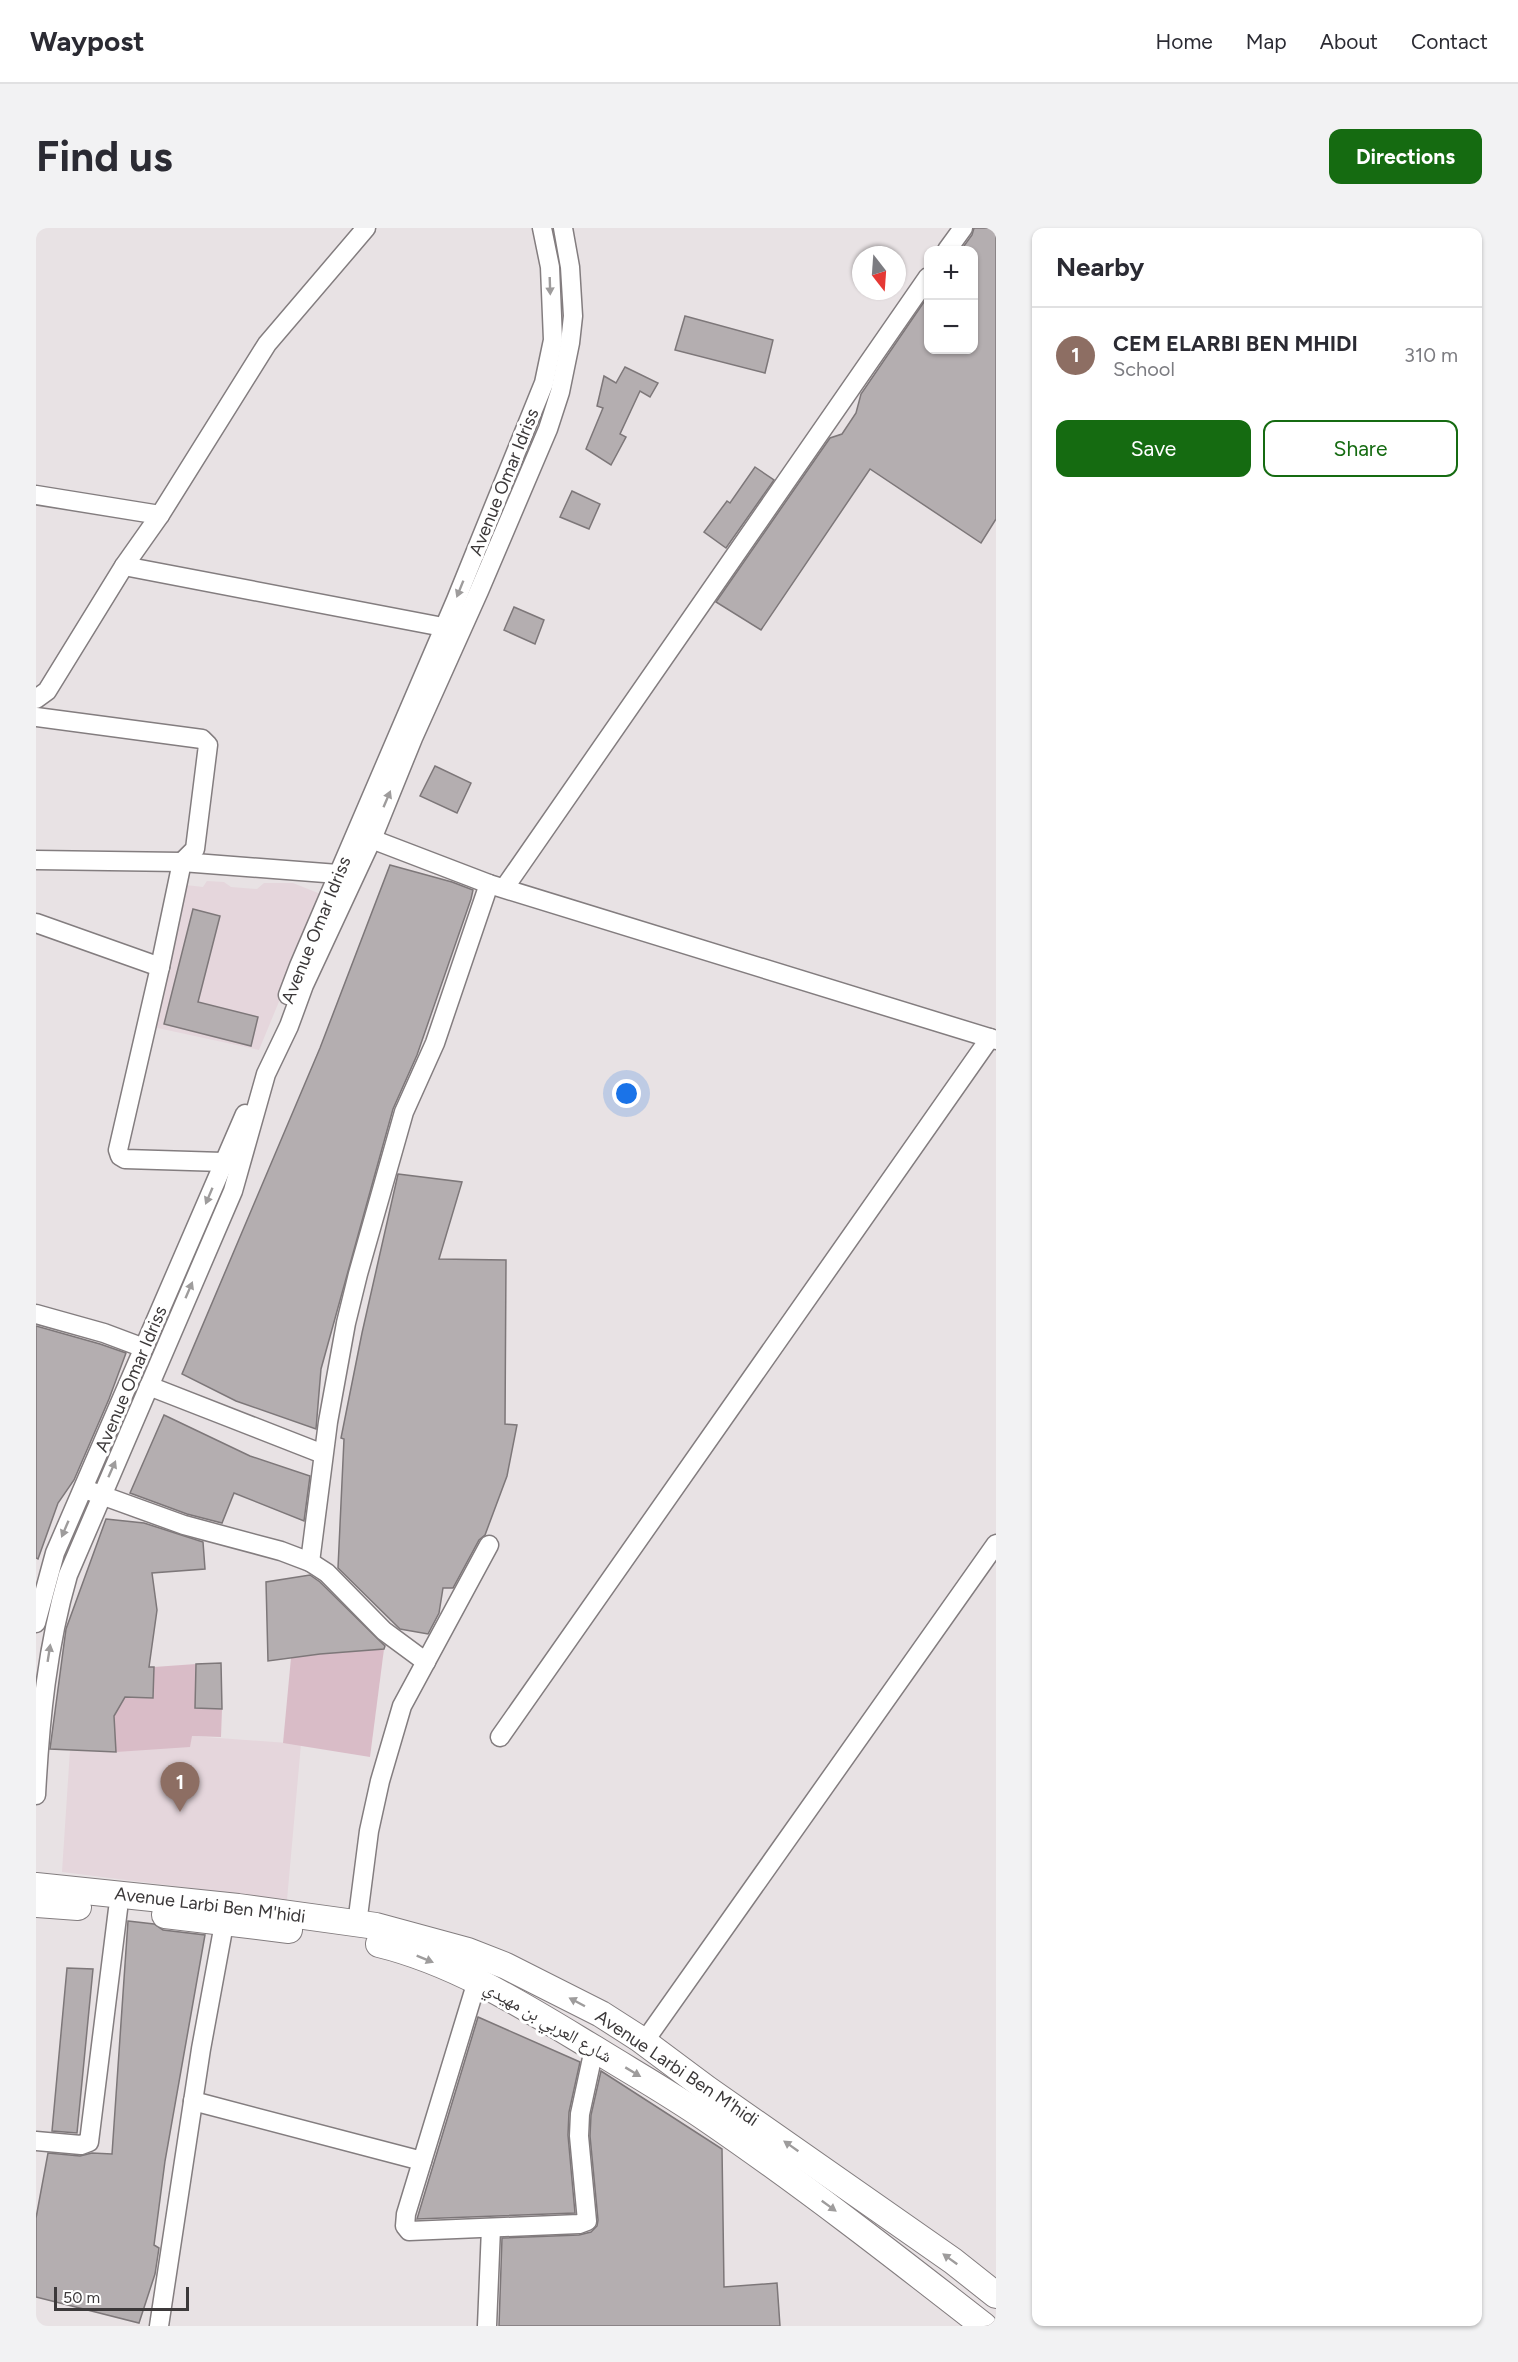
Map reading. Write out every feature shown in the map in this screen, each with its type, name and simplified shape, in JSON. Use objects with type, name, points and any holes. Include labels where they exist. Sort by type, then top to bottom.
[{"type":"main road","name":"Avenue Larbi Ben M'hidi","points":[[36,1886],[247,1908],[376,1926],[468,1951],[506,1966],[601,2014],[944,2255],[996,2295]]},
{"type":"main road","name":"شارع العربي بن مهيدي","points":[[36,1904],[118,1909],[224,1924],[349,1937],[408,1952],[477,1981],[510,1998],[706,2118],[832,2208],[979,2324]]},
{"type":"street","points":[[36,699],[47,691],[124,566],[160,515],[267,344],[366,228]]},
{"type":"street","name":"Avenue Omar Idriss","points":[[37,1613],[55,1553],[93,1492],[144,1348],[252,1097],[299,966],[338,874],[364,836],[443,627],[544,383],[553,340],[550,267],[542,228]]},
{"type":"street","points":[[36,1795],[42,1709],[53,1630],[93,1492],[149,1386],[233,1191],[266,1074],[290,1026],[304,985],[364,836],[413,738],[541,448],[560,392],[573,316],[570,267],[563,228]]},
{"type":"street","points":[[950,246],[963,228]]},
{"type":"street","points":[[310,1562],[323,1454],[346,1323],[380,1190],[404,1112],[435,1043],[497,886],[924,283]]},
{"type":"street","points":[[36,495],[160,515]]},
{"type":"street","points":[[124,566],[443,627]]},
{"type":"street","points":[[36,717],[202,739],[207,742],[195,849],[182,862],[118,1154],[125,1159],[223,1162]]},
{"type":"street","points":[[364,836],[497,886],[993,1039],[500,1737]]},
{"type":"street","points":[[36,860],[182,862],[338,874]]},
{"type":"street","points":[[36,923],[160,967]]},
{"type":"street","points":[[36,1314],[87,1328],[144,1348]]},
{"type":"street","points":[[149,1386],[323,1454]]},
{"type":"street","points":[[93,1492],[195,1528],[281,1551],[310,1562],[327,1573],[384,1631],[426,1662]]},
{"type":"street","points":[[644,2043],[996,1544]]},
{"type":"street","points":[[357,1924],[369,1831],[380,1781],[402,1706],[489,1545]]},
{"type":"street","points":[[36,2141],[81,2145],[89,2142],[118,1909]]},
{"type":"street","points":[[159,2326],[193,2101],[224,1924]]},
{"type":"street","points":[[477,1981],[406,2214],[406,2229],[413,2232],[579,2224],[587,2221],[579,2136],[580,2114],[594,2049]]},
{"type":"street","points":[[193,2101],[422,2161]]},
{"type":"street","points":[[487,2326],[491,2228]]},
{"type":"street","points":[[979,2324],[996,2295]]},
{"type":"shaded area","points":[[207,881],[224,882],[231,887],[257,889],[264,883],[293,883],[323,895],[259,1050],[153,1027],[186,885],[203,887]]},
{"type":"shaded area","points":[[384,1649],[370,1757],[283,1743],[291,1658]]},
{"type":"shaded area","points":[[196,1664],[195,1708],[222,1709],[221,1737],[192,1736],[190,1747],[116,1752],[114,1716],[125,1697],[153,1698],[154,1667]]},
{"type":"shaded area","points":[[192,1736],[301,1744],[287,1900],[62,1872],[70,1750],[116,1752]]},
{"type":"building","points":[[974,228],[996,228],[996,519],[981,543],[870,469],[761,630],[716,602],[830,438],[842,434],[856,413],[861,394],[924,302],[924,354],[978,354],[978,246],[964,246]]},
{"type":"building","points":[[685,316],[773,340],[765,373],[675,350]]},
{"type":"building","points":[[625,367],[658,383],[650,397],[640,391],[620,434],[626,437],[611,465],[586,449],[603,408],[597,406],[604,376],[616,383]]},
{"type":"building","points":[[755,467],[774,480],[726,548],[704,532],[727,501],[730,503]]},
{"type":"building","points":[[572,491],[600,504],[589,529],[560,517]]},
{"type":"building","points":[[514,607],[544,620],[535,644],[504,630]]},
{"type":"building","points":[[435,766],[471,783],[457,813],[420,796]]},
{"type":"building","points":[[390,865],[473,890],[417,1055],[393,1109],[321,1369],[316,1429],[236,1401],[182,1374],[320,1048]]},
{"type":"building","points":[[193,909],[220,916],[198,1002],[258,1017],[251,1046],[164,1024]]},
{"type":"building","points":[[398,1174],[462,1182],[439,1259],[506,1260],[505,1424],[517,1425],[507,1476],[485,1535],[479,1540],[453,1588],[443,1588],[439,1613],[428,1634],[400,1629],[338,1568],[344,1439],[341,1438]]},
{"type":"building","points":[[36,1326],[126,1353],[74,1480],[58,1503],[38,1559],[36,1558]]},
{"type":"building","points":[[164,1415],[250,1456],[310,1476],[304,1521],[234,1493],[222,1523],[187,1514],[130,1493]]},
{"type":"building","points":[[106,1519],[144,1523],[203,1542],[205,1569],[152,1573],[157,1610],[149,1667],[154,1667],[153,1698],[125,1697],[114,1716],[116,1752],[50,1749],[66,1629]]},
{"type":"building","points":[[310,1575],[385,1646],[384,1649],[268,1661],[266,1582]]},
{"type":"building","points":[[221,1663],[222,1709],[195,1708],[196,1664]]},
{"type":"building","points":[[128,1921],[154,1924],[163,1930],[205,1935],[165,2161],[154,2245],[159,2248],[155,2274],[139,2323],[36,2297],[36,2218],[48,2153],[80,2156],[92,2153],[112,2154]]},
{"type":"building","points":[[67,1968],[93,1969],[77,2133],[52,2131]]},
{"type":"building","points":[[478,2017],[580,2062],[569,2112],[568,2135],[575,2213],[417,2219]]},
{"type":"building","points":[[601,2071],[722,2149],[724,2287],[777,2283],[780,2326],[499,2326],[502,2238],[579,2235],[591,2232],[597,2226],[590,2136],[591,2115]]},
{"type":"place","name":"CEM ELARBI BEN MHIDI","points":[[180,1812]]}]
